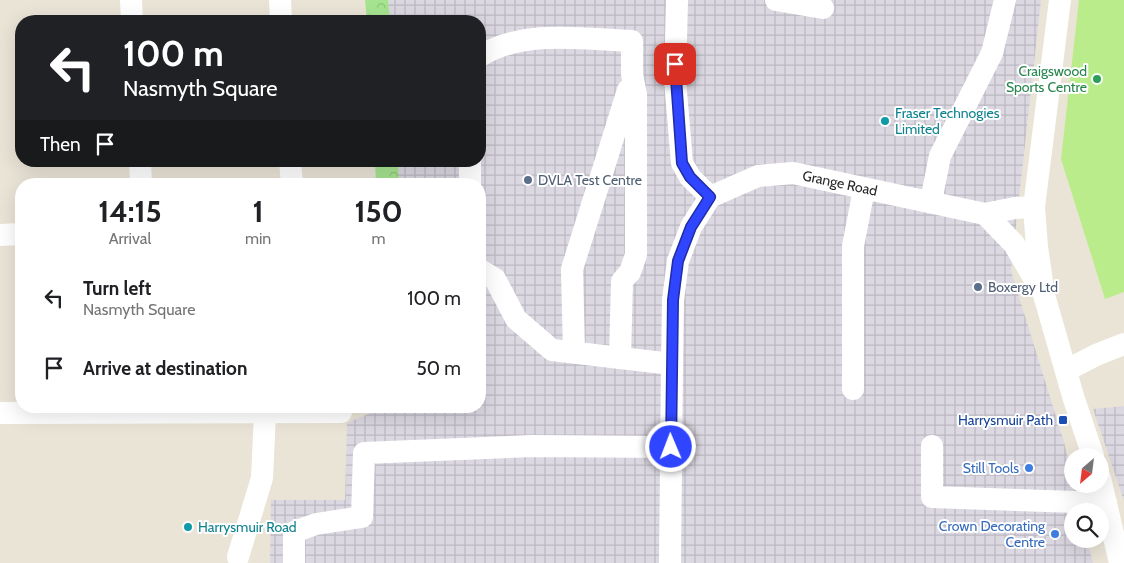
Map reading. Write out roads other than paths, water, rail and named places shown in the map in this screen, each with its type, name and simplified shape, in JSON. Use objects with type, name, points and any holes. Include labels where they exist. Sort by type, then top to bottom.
[{"type":"street","points":[[131,0],[132,15]]},
{"type":"street","points":[[280,0],[281,15]]},
{"type":"street","points":[[670,563],[673,300],[678,261],[691,227],[710,197],[690,177],[682,163],[675,80],[677,0]]},
{"type":"street","points":[[776,0],[823,8]]},
{"type":"street","points":[[931,200],[940,156],[992,53],[1005,0]]},
{"type":"street","points":[[1060,0],[1034,208],[1044,295],[1091,448]]},
{"type":"street","points":[[486,52],[496,46],[541,38],[632,41],[632,74],[636,95],[635,332]]},
{"type":"street","points":[[574,352],[572,269],[621,115],[632,74]]},
{"type":"street","name":"Grange Road","points":[[710,197],[758,176],[793,173],[864,189],[931,200],[985,214],[1015,208],[1034,208]]},
{"type":"street","points":[[853,389],[853,246],[864,189]]},
{"type":"street","points":[[985,214],[1014,244],[1044,295]]},
{"type":"street","points":[[0,235],[15,234]]},
{"type":"street","points":[[620,358],[622,281],[630,272],[636,255]]},
{"type":"street","points":[[486,274],[495,279],[516,319],[552,350],[672,364]]},
{"type":"street","points":[[1067,370],[1096,355],[1124,344]]},
{"type":"street","points":[[0,413],[15,413]]},
{"type":"street","points":[[238,557],[262,478],[265,413]]},
{"type":"street","points":[[294,563],[294,532],[316,524],[362,517],[364,452],[532,446],[671,447]]},
{"type":"street","points":[[932,446],[932,497],[1106,503],[1104,493]]},
{"type":"street","points":[[1109,516],[1120,563]]},
{"type":"place","name":"Craigswood Sports Centre","points":[[1097,79]]},
{"type":"place","name":"Fraser Technogies Limited","points":[[885,121]]},
{"type":"place","name":"DVLA Test Centre","points":[[528,180]]},
{"type":"place","name":"Boxergy Ltd","points":[[978,287]]},
{"type":"place","name":"Harrysmuir Path","points":[[1063,420]]},
{"type":"place","name":"Still Tools","points":[[1029,468]]},
{"type":"place","name":"Harrysmuir Road","points":[[188,527]]},
{"type":"place","name":"Crown Decorating Centre","points":[[1055,534]]}]
